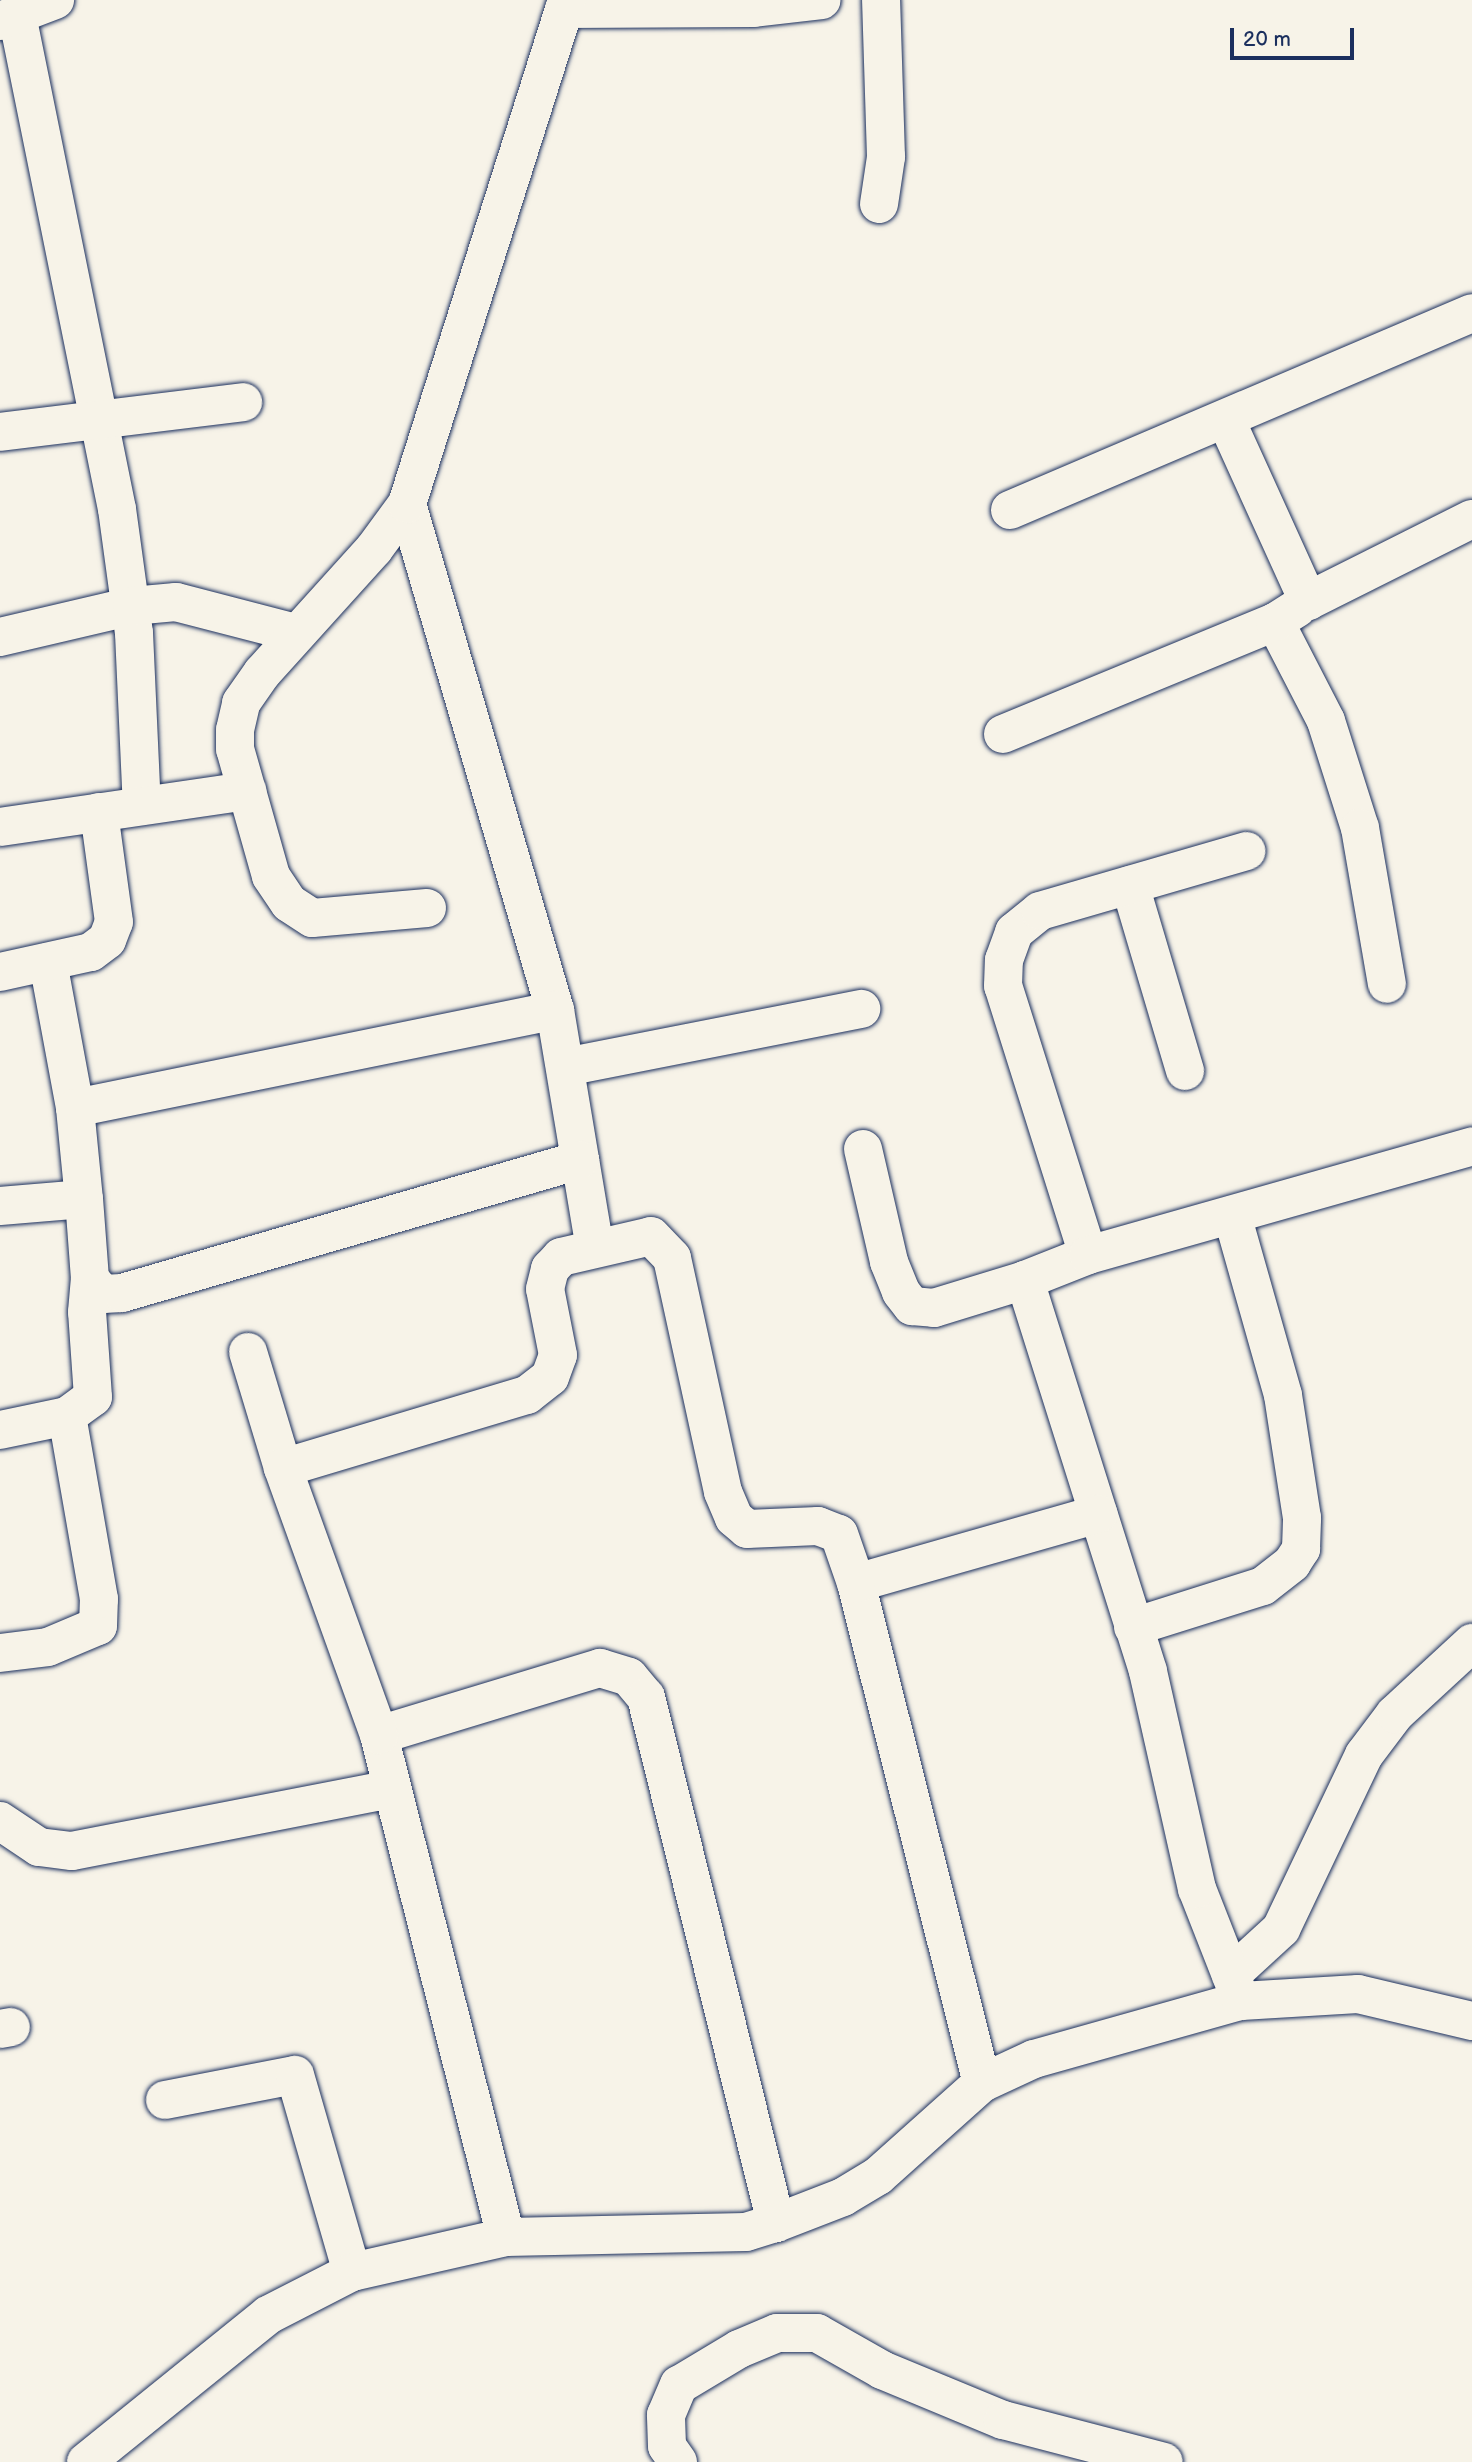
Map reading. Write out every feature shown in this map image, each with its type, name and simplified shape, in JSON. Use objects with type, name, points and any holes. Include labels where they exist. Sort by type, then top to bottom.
[{"type":"street","points":[[55,0],[9,18],[99,419],[132,606],[142,806]]},
{"type":"street","points":[[428,908],[312,918],[289,903],[271,876],[234,750],[241,703],[296,633],[374,549],[407,504],[566,5],[754,8],[822,0]]},
{"type":"street","points":[[879,204],[886,157],[881,0]]},
{"type":"street","points":[[1010,510],[1472,313]]},
{"type":"street","points":[[0,432],[243,402]]},
{"type":"street","points":[[1226,420],[1308,601]]},
{"type":"street","points":[[407,504],[555,1010],[595,1248]]},
{"type":"street","points":[[1003,734],[1275,621],[1308,601],[1472,519]]},
{"type":"street","points":[[0,638],[132,606],[176,603],[296,633]]},
{"type":"street","points":[[1275,621],[1326,721],[1360,828],[1387,984]]},
{"type":"street","points":[[0,827],[247,791]]},
{"type":"street","points":[[0,972],[91,952],[107,940],[114,922],[99,812]]},
{"type":"street","points":[[1088,1255],[1003,986],[1004,960],[1014,932],[1040,911],[1246,851]]},
{"type":"street","points":[[1130,885],[1185,1071]]},
{"type":"street","points":[[0,1430],[67,1416],[86,1405],[95,1385],[87,1312],[90,1279],[75,1108],[48,962]]},
{"type":"street","points":[[565,1067],[861,1009]]},
{"type":"street","points":[[75,1108],[555,1010]]},
{"type":"street","points":[[863,1149],[889,1262],[912,1306],[934,1308],[1026,1280],[1088,1255],[1472,1146]]},
{"type":"street","points":[[90,1279],[103,1294],[122,1293],[580,1160]]},
{"type":"street","points":[[0,1206],[84,1199]]},
{"type":"street","points":[[1133,1627],[1263,1586],[1292,1563],[1301,1549],[1302,1518],[1283,1395],[1232,1215]]},
{"type":"street","points":[[283,1468],[527,1395],[550,1377],[558,1355],[545,1289],[550,1269],[561,1257],[651,1236],[664,1245],[672,1258],[723,1492],[734,1518],[747,1529],[818,1526],[839,1534],[856,1583],[982,2083]]},
{"type":"street","points":[[1026,1280],[1133,1627],[1197,1889],[1236,1988]]},
{"type":"street","points":[[248,1352],[283,1468],[379,1735],[506,2237]]},
{"type":"street","points":[[0,1653],[48,1647],[98,1626],[99,1599],[67,1416]]},
{"type":"street","points":[[856,1583],[1098,1514]]},
{"type":"street","points":[[1236,1988],[1281,1929],[1364,1755],[1395,1714],[1464,1663]]},
{"type":"street","points":[[379,1735],[600,1668],[629,1676],[646,1697],[776,2224]]},
{"type":"street","points":[[0,1821],[39,1847],[72,1851],[392,1789]]},
{"type":"street","points":[[86,2462],[268,2315],[352,2272],[506,2237],[746,2232],[776,2224],[843,2197],[878,2176],[982,2083],[1034,2059],[1236,1988],[1358,1994],[1472,2021]]},
{"type":"street","points":[[164,2100],[295,2075],[352,2272]]},
{"type":"street","points":[[678,2462],[667,2446],[666,2415],[679,2385],[739,2349],[778,2333],[817,2333],[882,2370],[1003,2420],[1164,2462]]}]
